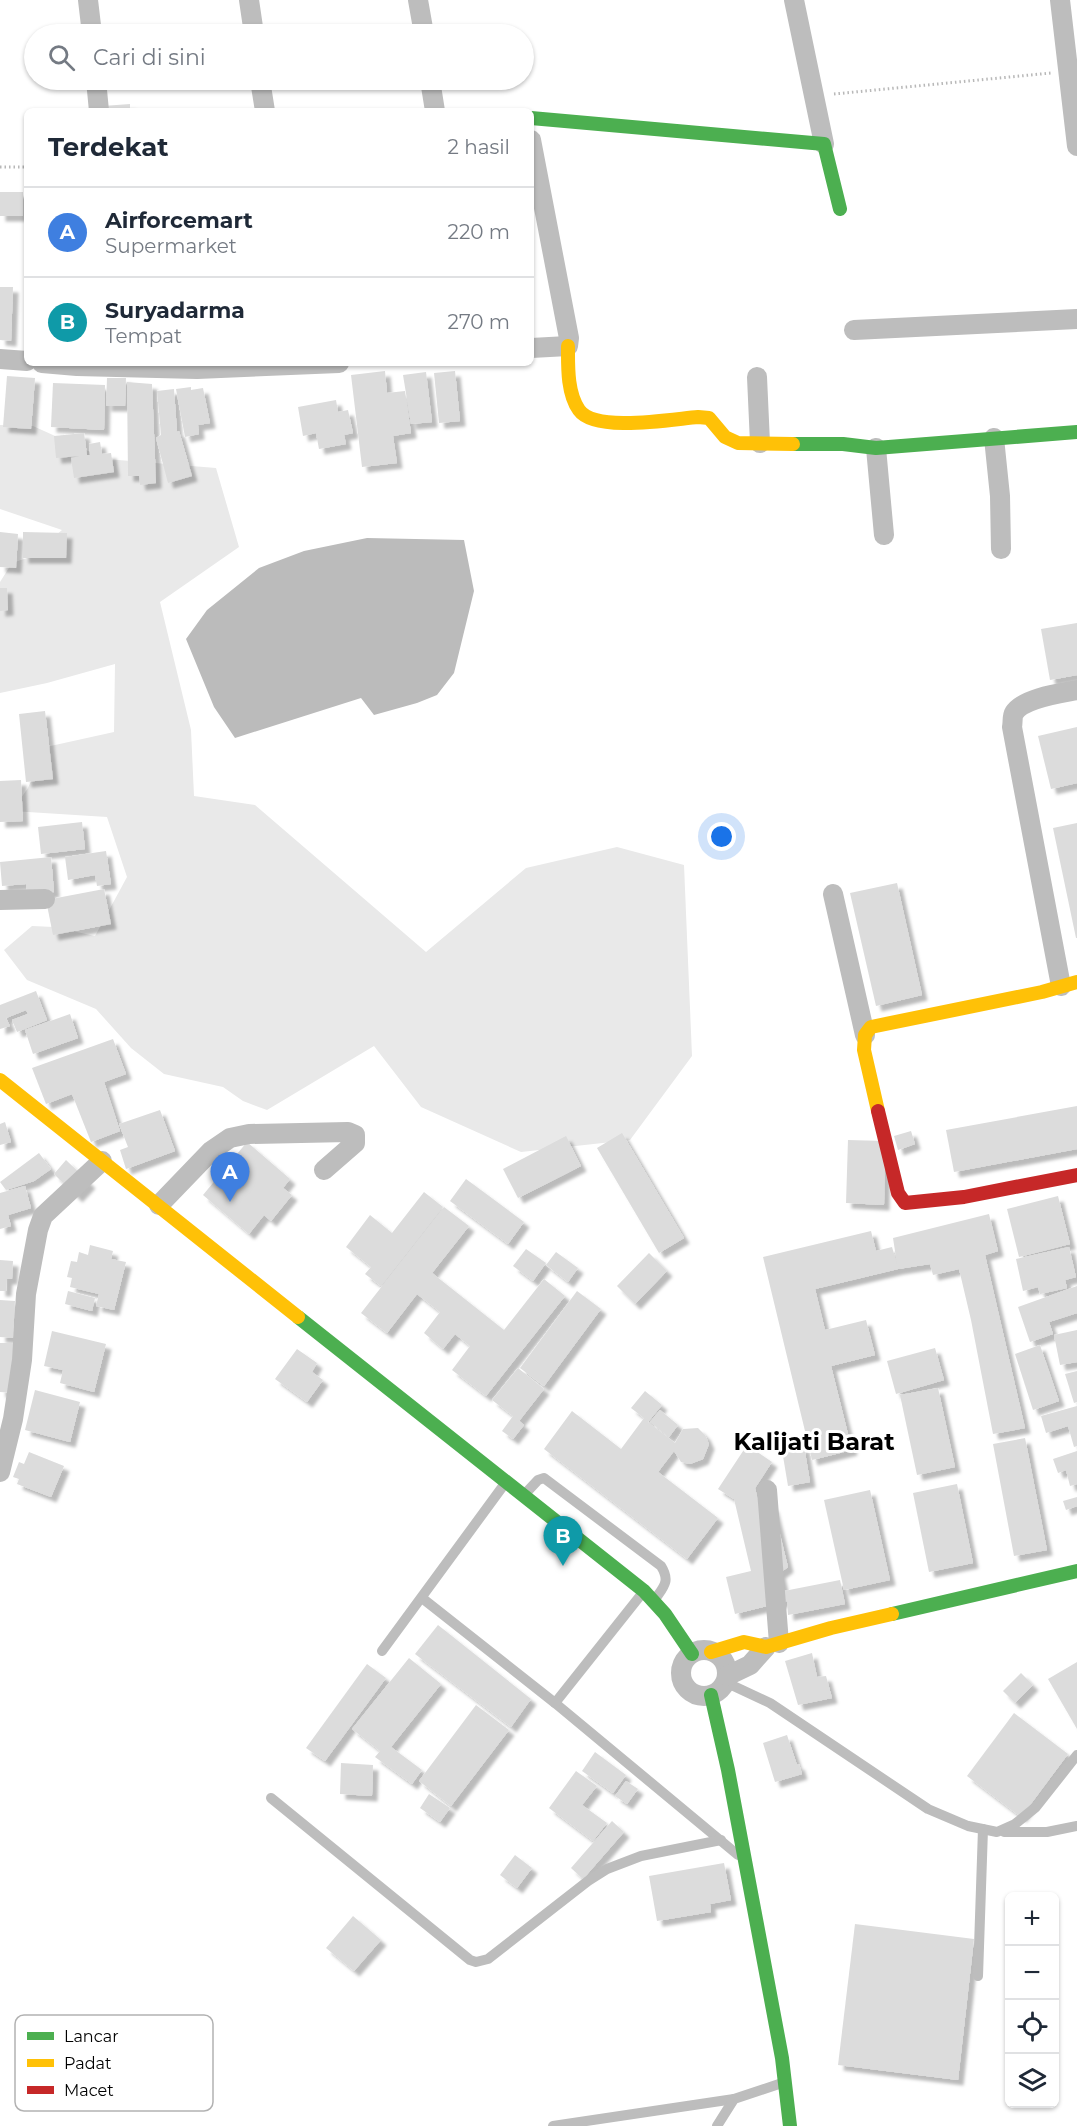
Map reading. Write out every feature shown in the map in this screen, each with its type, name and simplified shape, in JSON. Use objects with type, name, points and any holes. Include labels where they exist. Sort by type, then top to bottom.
[{"type":"street","points":[[87,0],[91,24]]},
{"type":"street","points":[[249,0],[253,24]]},
{"type":"street","points":[[418,0],[422,24]]},
{"type":"street","points":[[794,0],[813,96],[840,209]]},
{"type":"street","points":[[1060,0],[1077,146]]},
{"type":"street","points":[[97,90],[99,108]]},
{"type":"street","points":[[262,90],[265,108]]},
{"type":"street","points":[[432,90],[435,108]]},
{"type":"street","points":[[534,118],[824,144]]},
{"type":"street","points":[[534,155],[563,300],[569,338],[573,396],[575,405],[582,415],[600,421],[633,423],[709,418],[730,441],[738,443],[843,444],[876,448],[1077,432]]},
{"type":"street","points":[[854,330],[1077,319]]},
{"type":"street","points":[[534,348],[568,346]]},
{"type":"street","points":[[0,359],[24,361]]},
{"type":"street","points":[[77,366],[197,369],[263,366]]},
{"type":"street","points":[[757,377],[760,443]]},
{"type":"street","points":[[994,438],[1000,496],[1001,549]]},
{"type":"street","points":[[876,448],[884,535]]},
{"type":"street","points":[[865,1035],[871,1028],[1069,984],[1012,727],[1014,714],[1020,707],[1036,699],[1077,690]]},
{"type":"street","points":[[833,894],[865,1035],[864,1050],[898,1193],[906,1203],[964,1197],[1077,1175]]},
{"type":"street","points":[[0,900],[45,899]]},
{"type":"street","points":[[0,1080],[649,1596],[692,1654]]},
{"type":"street","points":[[159,1205],[210,1151],[230,1138],[249,1134],[348,1132],[355,1135],[355,1143],[324,1170]]},
{"type":"street","points":[[0,1472],[22,1360],[27,1294],[38,1230],[43,1216],[102,1161]]},
{"type":"street","points":[[766,1490],[772,1645],[750,1665],[721,1685],[695,1694],[683,1683],[682,1667],[692,1654],[698,1651],[717,1654],[726,1664],[721,1685],[728,1770],[785,2082],[790,2126]]},
{"type":"street","points":[[711,1652],[744,1642],[772,1645],[831,1628],[1077,1572]]},
{"type":"lane","points":[[524,1495],[538,1480],[544,1478],[661,1566],[666,1574],[666,1581],[649,1596],[555,1703]]},
{"type":"lane","points":[[382,1651],[506,1481]]},
{"type":"lane","points":[[422,1598],[555,1703],[746,1862]]},
{"type":"lane","points":[[721,1685],[770,1703],[928,1809],[968,1826],[997,1832],[1047,1832],[1077,1826]]},
{"type":"lane","points":[[997,1832],[1015,1824],[1036,1807],[1077,1755]]},
{"type":"lane","points":[[271,1798],[470,1960],[476,1962],[488,1959],[588,1881],[607,1869],[641,1856],[721,1840]]},
{"type":"lane","points":[[978,1976],[983,1829]]},
{"type":"lane","points":[[554,2126],[734,2099],[785,2082]]},
{"type":"lane","points":[[717,2126],[734,2099]]},
{"type":"path","points":[[813,96],[1068,71]]},
{"type":"path","points":[[0,167],[24,167]]},
{"type":"shaded area","points":[[0,425],[33,426],[106,459],[216,468],[239,547],[160,602],[191,730],[194,796],[255,805],[426,952],[526,868],[617,847],[684,865],[692,1056],[630,1140],[521,1152],[421,1107],[374,1046],[267,1110],[243,1101],[223,1087],[164,1074],[131,1048],[96,1009],[27,980],[4,950],[32,926],[54,927],[95,936],[127,877],[107,817],[12,811],[28,788],[46,747],[114,732],[115,664],[0,693],[0,582],[12,563],[30,557],[62,530],[0,509]]},
{"type":"shaded area","points":[[367,538],[464,540],[474,591],[454,673],[437,695],[417,703],[374,715],[361,698],[235,738],[214,707],[186,639],[207,610],[259,568],[304,551]]},
{"type":"building","points":[[130,104],[130,108],[103,108],[103,106]]},
{"type":"building","points":[[0,192],[23,192],[23,216],[0,216]]},
{"type":"building","points":[[0,287],[13,287],[11,341],[0,340]]},
{"type":"building","points":[[385,371],[387,393],[405,391],[411,433],[393,436],[397,463],[362,467],[351,375]]},
{"type":"building","points":[[455,371],[460,421],[439,423],[434,373]]},
{"type":"building","points":[[426,372],[432,422],[411,424],[403,375]]},
{"type":"building","points":[[7,376],[35,378],[31,429],[3,427]]},
{"type":"building","points":[[107,378],[126,378],[125,406],[106,406]]},
{"type":"building","points":[[127,382],[152,384],[156,483],[140,485],[139,476],[128,476]]},
{"type":"building","points":[[53,383],[105,385],[104,430],[51,427]]},
{"type":"building","points":[[191,387],[191,390],[203,388],[210,423],[198,425],[199,434],[185,437],[176,389]]},
{"type":"building","points":[[174,389],[177,432],[179,431],[192,476],[168,483],[156,438],[161,435],[157,391]]},
{"type":"building","points":[[336,400],[338,412],[348,410],[353,433],[344,435],[346,444],[319,449],[316,433],[303,436],[298,407]]},
{"type":"building","points":[[84,433],[87,455],[90,455],[89,444],[100,442],[102,454],[111,453],[114,472],[74,478],[71,458],[79,456],[56,458],[54,436]]},
{"type":"building","points":[[0,532],[18,534],[16,568],[0,567]]},
{"type":"building","points":[[23,532],[67,533],[66,558],[23,558]]},
{"type":"building","points":[[0,588],[7,588],[8,610],[0,611]]},
{"type":"building","points":[[1077,623],[1077,675],[1050,680],[1041,629]]},
{"type":"building","points":[[45,711],[53,779],[26,782],[19,714]]},
{"type":"building","points":[[1077,727],[1077,783],[1051,789],[1038,736]]},
{"type":"building","points":[[21,780],[23,821],[0,822],[0,781]]},
{"type":"building","points":[[82,822],[85,849],[41,854],[38,827]]},
{"type":"building","points":[[1077,823],[1077,938],[1076,938],[1053,828]]},
{"type":"building","points":[[106,851],[111,884],[97,886],[95,875],[68,880],[65,857]]},
{"type":"building","points":[[51,857],[54,892],[27,895],[26,884],[2,886],[0,862]]},
{"type":"building","points":[[897,883],[922,995],[876,1006],[850,893]]},
{"type":"building","points":[[104,889],[111,924],[53,935],[46,900]]},
{"type":"building","points":[[36,991],[47,1020],[17,1032],[12,1020],[28,1014],[26,1010],[6,1018],[10,1026],[0,1029],[0,1005]]},
{"type":"building","points":[[70,1014],[78,1038],[33,1054],[25,1030]]},
{"type":"building","points":[[113,1039],[126,1074],[104,1082],[120,1131],[91,1142],[72,1094],[46,1104],[32,1068]]},
{"type":"building","points":[[1077,1106],[1077,1149],[954,1172],[946,1130]]},
{"type":"building","points":[[160,1110],[175,1151],[126,1169],[120,1150],[128,1147],[119,1124]]},
{"type":"building","points":[[5,1122],[11,1142],[0,1145],[0,1124]]},
{"type":"building","points":[[911,1131],[915,1144],[898,1150],[894,1136]]},
{"type":"building","points":[[622,1133],[684,1238],[659,1253],[597,1148]]},
{"type":"building","points":[[566,1136],[581,1166],[518,1198],[503,1169]]},
{"type":"building","points":[[848,1140],[885,1141],[884,1205],[846,1203]]},
{"type":"building","points":[[247,1142],[290,1179],[283,1188],[292,1195],[271,1221],[264,1215],[249,1234],[203,1195]]},
{"type":"building","points":[[39,1153],[51,1169],[34,1181],[6,1190],[0,1182]]},
{"type":"building","points":[[66,1160],[90,1183],[77,1197],[54,1174]]},
{"type":"building","points":[[466,1179],[524,1222],[508,1244],[450,1201]]},
{"type":"building","points":[[25,1186],[31,1208],[8,1215],[11,1226],[0,1229],[0,1193]]},
{"type":"building","points":[[424,1192],[443,1207],[381,1286],[365,1274],[371,1267],[346,1247],[370,1215],[392,1233]]},
{"type":"building","points":[[1058,1196],[1070,1244],[1019,1257],[1007,1209]]},
{"type":"building","points":[[444,1207],[469,1226],[432,1273],[504,1330],[544,1279],[565,1296],[486,1396],[452,1370],[470,1346],[455,1334],[443,1349],[424,1333],[440,1312],[417,1294],[387,1333],[361,1313]]},
{"type":"building","points":[[989,1214],[998,1251],[985,1255],[1025,1428],[993,1434],[959,1269],[933,1275],[930,1264],[898,1269],[815,1289],[825,1330],[866,1320],[875,1355],[831,1366],[852,1450],[812,1460],[763,1257],[871,1231],[876,1251],[892,1247],[897,1264],[893,1238]]},
{"type":"building","points":[[90,1245],[113,1251],[111,1259],[126,1262],[114,1310],[96,1306],[99,1294],[70,1287],[72,1278],[67,1277],[71,1261],[77,1262],[79,1252],[88,1255]]},
{"type":"building","points":[[1069,1247],[1076,1277],[1065,1280],[1067,1288],[1040,1294],[1038,1287],[1023,1291],[1016,1259]]},
{"type":"building","points":[[526,1249],[546,1263],[533,1281],[513,1266]]},
{"type":"building","points":[[556,1252],[578,1268],[568,1282],[546,1265]]},
{"type":"building","points":[[649,1253],[667,1271],[635,1304],[617,1286]]},
{"type":"building","points":[[0,1260],[13,1261],[12,1279],[7,1279],[6,1291],[0,1291]]},
{"type":"building","points":[[1077,1286],[1077,1313],[1049,1322],[1053,1334],[1030,1342],[1018,1307]]},
{"type":"building","points":[[68,1291],[95,1298],[92,1311],[65,1304]]},
{"type":"building","points":[[577,1291],[601,1309],[544,1386],[520,1368]]},
{"type":"building","points":[[0,1300],[15,1301],[13,1338],[0,1337]]},
{"type":"building","points":[[1077,1330],[1077,1362],[1060,1365],[1054,1335]]},
{"type":"building","points":[[52,1331],[106,1344],[94,1392],[60,1383],[63,1370],[44,1366]]},
{"type":"building","points":[[0,1343],[15,1343],[15,1393],[0,1392]]},
{"type":"building","points":[[1040,1345],[1059,1401],[1033,1410],[1015,1354]]},
{"type":"building","points":[[935,1348],[944,1380],[896,1394],[887,1361]]},
{"type":"building","points":[[297,1349],[317,1363],[312,1372],[323,1380],[307,1402],[275,1379]]},
{"type":"building","points":[[518,1368],[544,1389],[519,1421],[524,1425],[513,1439],[502,1431],[513,1416],[492,1400]]},
{"type":"building","points":[[1077,1371],[1077,1402],[1074,1403],[1065,1374]]},
{"type":"building","points":[[938,1388],[955,1467],[917,1475],[900,1395]]},
{"type":"building","points":[[35,1390],[80,1402],[70,1442],[25,1430]]},
{"type":"building","points":[[645,1391],[662,1405],[648,1422],[675,1443],[683,1429],[698,1428],[705,1435],[709,1444],[703,1459],[690,1464],[681,1462],[674,1451],[658,1472],[718,1518],[687,1559],[544,1449],[572,1411],[621,1449],[644,1418],[631,1408]]},
{"type":"building","points":[[1077,1406],[1077,1446],[1074,1447],[1068,1426],[1046,1433],[1041,1416]]},
{"type":"building","points":[[660,1410],[678,1425],[669,1437],[650,1422]]},
{"type":"building","points":[[1025,1438],[1047,1550],[1014,1556],[993,1444]]},
{"type":"building","points":[[747,1445],[772,1462],[755,1488],[760,1509],[773,1506],[788,1567],[780,1573],[784,1591],[840,1580],[845,1604],[788,1615],[787,1601],[735,1614],[726,1577],[751,1571],[734,1499],[718,1489]]},
{"type":"building","points":[[804,1446],[810,1482],[788,1486],[782,1450]]},
{"type":"building","points":[[1077,1451],[1077,1484],[1070,1486],[1066,1470],[1058,1473],[1053,1459]]},
{"type":"building","points":[[29,1452],[64,1466],[51,1497],[17,1484],[19,1479],[13,1477],[19,1462],[24,1464]]},
{"type":"building","points":[[957,1484],[973,1563],[929,1572],[913,1493]]},
{"type":"building","points":[[870,1490],[890,1580],[844,1590],[824,1500]]},
{"type":"building","points":[[1077,1497],[1077,1506],[1066,1510],[1063,1501]]},
{"type":"building","points":[[438,1625],[531,1699],[511,1727],[415,1654]]},
{"type":"building","points":[[812,1653],[817,1677],[826,1676],[832,1698],[798,1705],[785,1661]]},
{"type":"building","points":[[409,1658],[441,1684],[391,1747],[422,1770],[412,1784],[375,1757],[380,1751],[352,1729]]},
{"type":"building","points":[[1077,1662],[1077,1729],[1048,1679]]},
{"type":"building","points":[[367,1664],[386,1678],[325,1761],[306,1748]]},
{"type":"building","points":[[1021,1673],[1033,1685],[1015,1703],[1003,1691]]},
{"type":"building","points":[[476,1705],[509,1730],[451,1806],[419,1781]]},
{"type":"building","points":[[1014,1713],[1068,1754],[1021,1817],[967,1776]]},
{"type":"building","points":[[787,1735],[802,1774],[775,1782],[763,1743]]},
{"type":"building","points":[[595,1752],[626,1775],[613,1793],[582,1771]]},
{"type":"building","points":[[341,1763],[373,1765],[372,1796],[340,1794]]},
{"type":"building","points":[[576,1771],[597,1786],[582,1805],[607,1823],[593,1841],[549,1808]]},
{"type":"building","points":[[626,1781],[638,1789],[627,1804],[615,1796]]},
{"type":"building","points":[[429,1794],[450,1808],[440,1822],[420,1808]]},
{"type":"building","points":[[612,1821],[624,1832],[583,1879],[571,1868]]},
{"type":"building","points":[[515,1855],[532,1868],[517,1888],[500,1875]]},
{"type":"building","points":[[724,1863],[731,1900],[710,1904],[711,1912],[657,1921],[649,1876]]},
{"type":"building","points":[[353,1916],[381,1940],[354,1971],[326,1948]]},
{"type":"building","points":[[855,1924],[974,1939],[958,2080],[838,2065]]},
{"type":"traffic: fast","points":[[534,118],[824,144],[840,209]]},
{"type":"traffic: fast","points":[[793,444],[843,444],[876,448],[1077,432]]},
{"type":"traffic: fast","points":[[298,1317],[644,1591],[665,1614],[692,1654]]},
{"type":"traffic: fast","points":[[892,1614],[1077,1571]]},
{"type":"traffic: fast","points":[[711,1695],[728,1770],[782,2058],[790,2126]]},
{"type":"traffic: slow","points":[[568,346],[572,396],[579,410],[588,417],[617,423],[709,418],[725,437],[738,443],[793,444]]},
{"type":"traffic: slow","points":[[878,1111],[864,1050],[865,1035],[871,1027],[1042,992],[1077,982]]},
{"type":"traffic: slow","points":[[0,1080],[298,1317]]},
{"type":"traffic: slow","points":[[711,1652],[744,1642],[766,1647],[831,1628],[892,1614]]},
{"type":"traffic: jam","points":[[878,1111],[898,1193],[905,1203],[964,1197],[1077,1175]]},
{"type":"place","name":"Airforcemart","points":[[230,1202]]},
{"type":"place","name":"Suryadarma","points":[[563,1566]]},
{"type":"district","name":"Kalijati Barat","points":[[814,1442]]}]
